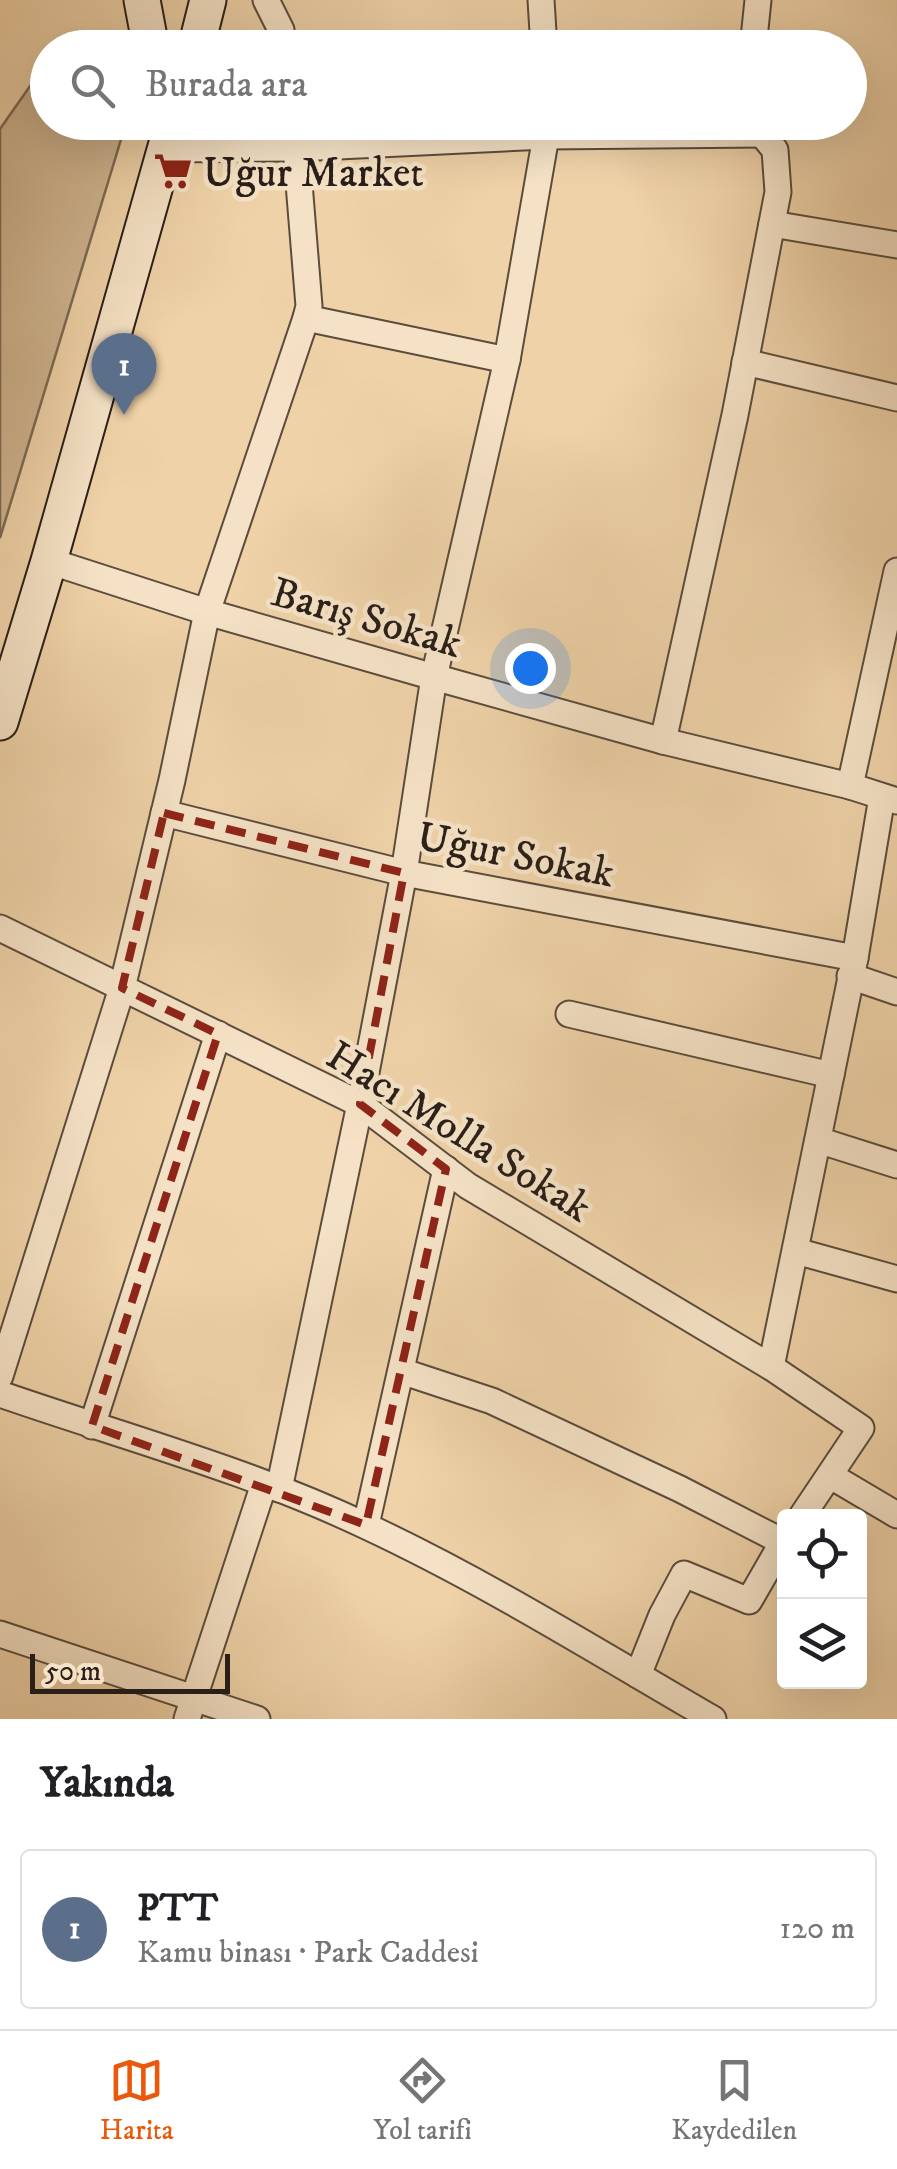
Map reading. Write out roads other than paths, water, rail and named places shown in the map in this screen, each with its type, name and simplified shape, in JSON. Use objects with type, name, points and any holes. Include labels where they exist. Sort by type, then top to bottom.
[{"type":"main road","points":[[142,0],[148,30]]},
{"type":"main road","points":[[200,30],[208,0]]},
{"type":"main road","points":[[0,722],[166,140]]},
{"type":"street","points":[[266,0],[281,30]]},
{"type":"street","points":[[542,0],[543,30]]},
{"type":"street","points":[[756,30],[758,0]]},
{"type":"street","points":[[0,1376],[122,988],[207,612],[309,306],[296,140]]},
{"type":"street","points":[[191,1710],[272,1487],[360,1104],[404,873],[434,677],[507,360],[544,140]]},
{"type":"street","points":[[663,741],[778,192],[775,150],[767,140]]},
{"type":"street","points":[[772,224],[897,245]]},
{"type":"street","points":[[306,318],[507,360]]},
{"type":"street","points":[[744,362],[897,398]]},
{"type":"street","name":"Barış Sokak","points":[[49,561],[207,612],[434,677],[890,799]]},
{"type":"street","points":[[850,786],[897,570]]},
{"type":"street","points":[[772,1367],[890,799]]},
{"type":"street","name":"Uğur Sokak","points":[[164,813],[404,873],[853,967],[897,992]]},
{"type":"street","name":"Hacı Molla Sokak","points":[[0,928],[360,1104],[468,1186],[772,1367],[861,1428],[831,1476]]},
{"type":"street","points":[[568,1014],[831,1075]]},
{"type":"street","points":[[92,1426],[218,1034]]},
{"type":"street","points":[[818,1140],[897,1165]]},
{"type":"street","points":[[366,1525],[446,1170]]},
{"type":"street","points":[[796,1251],[897,1279]]},
{"type":"street","points":[[401,1371],[492,1401],[777,1538]]},
{"type":"street","points":[[0,1394],[272,1487],[366,1525],[531,1613],[713,1719]]},
{"type":"street","points":[[807,1509],[831,1476],[897,1515]]},
{"type":"street","points":[[638,1675],[662,1615],[684,1574],[749,1602],[777,1553]]},
{"type":"street","points":[[0,1634],[191,1710],[258,1719]]},
{"type":"place","name":"Uğur Market","points":[[173,171]]},
{"type":"place","name":"PTT","points":[[124,415]]}]
